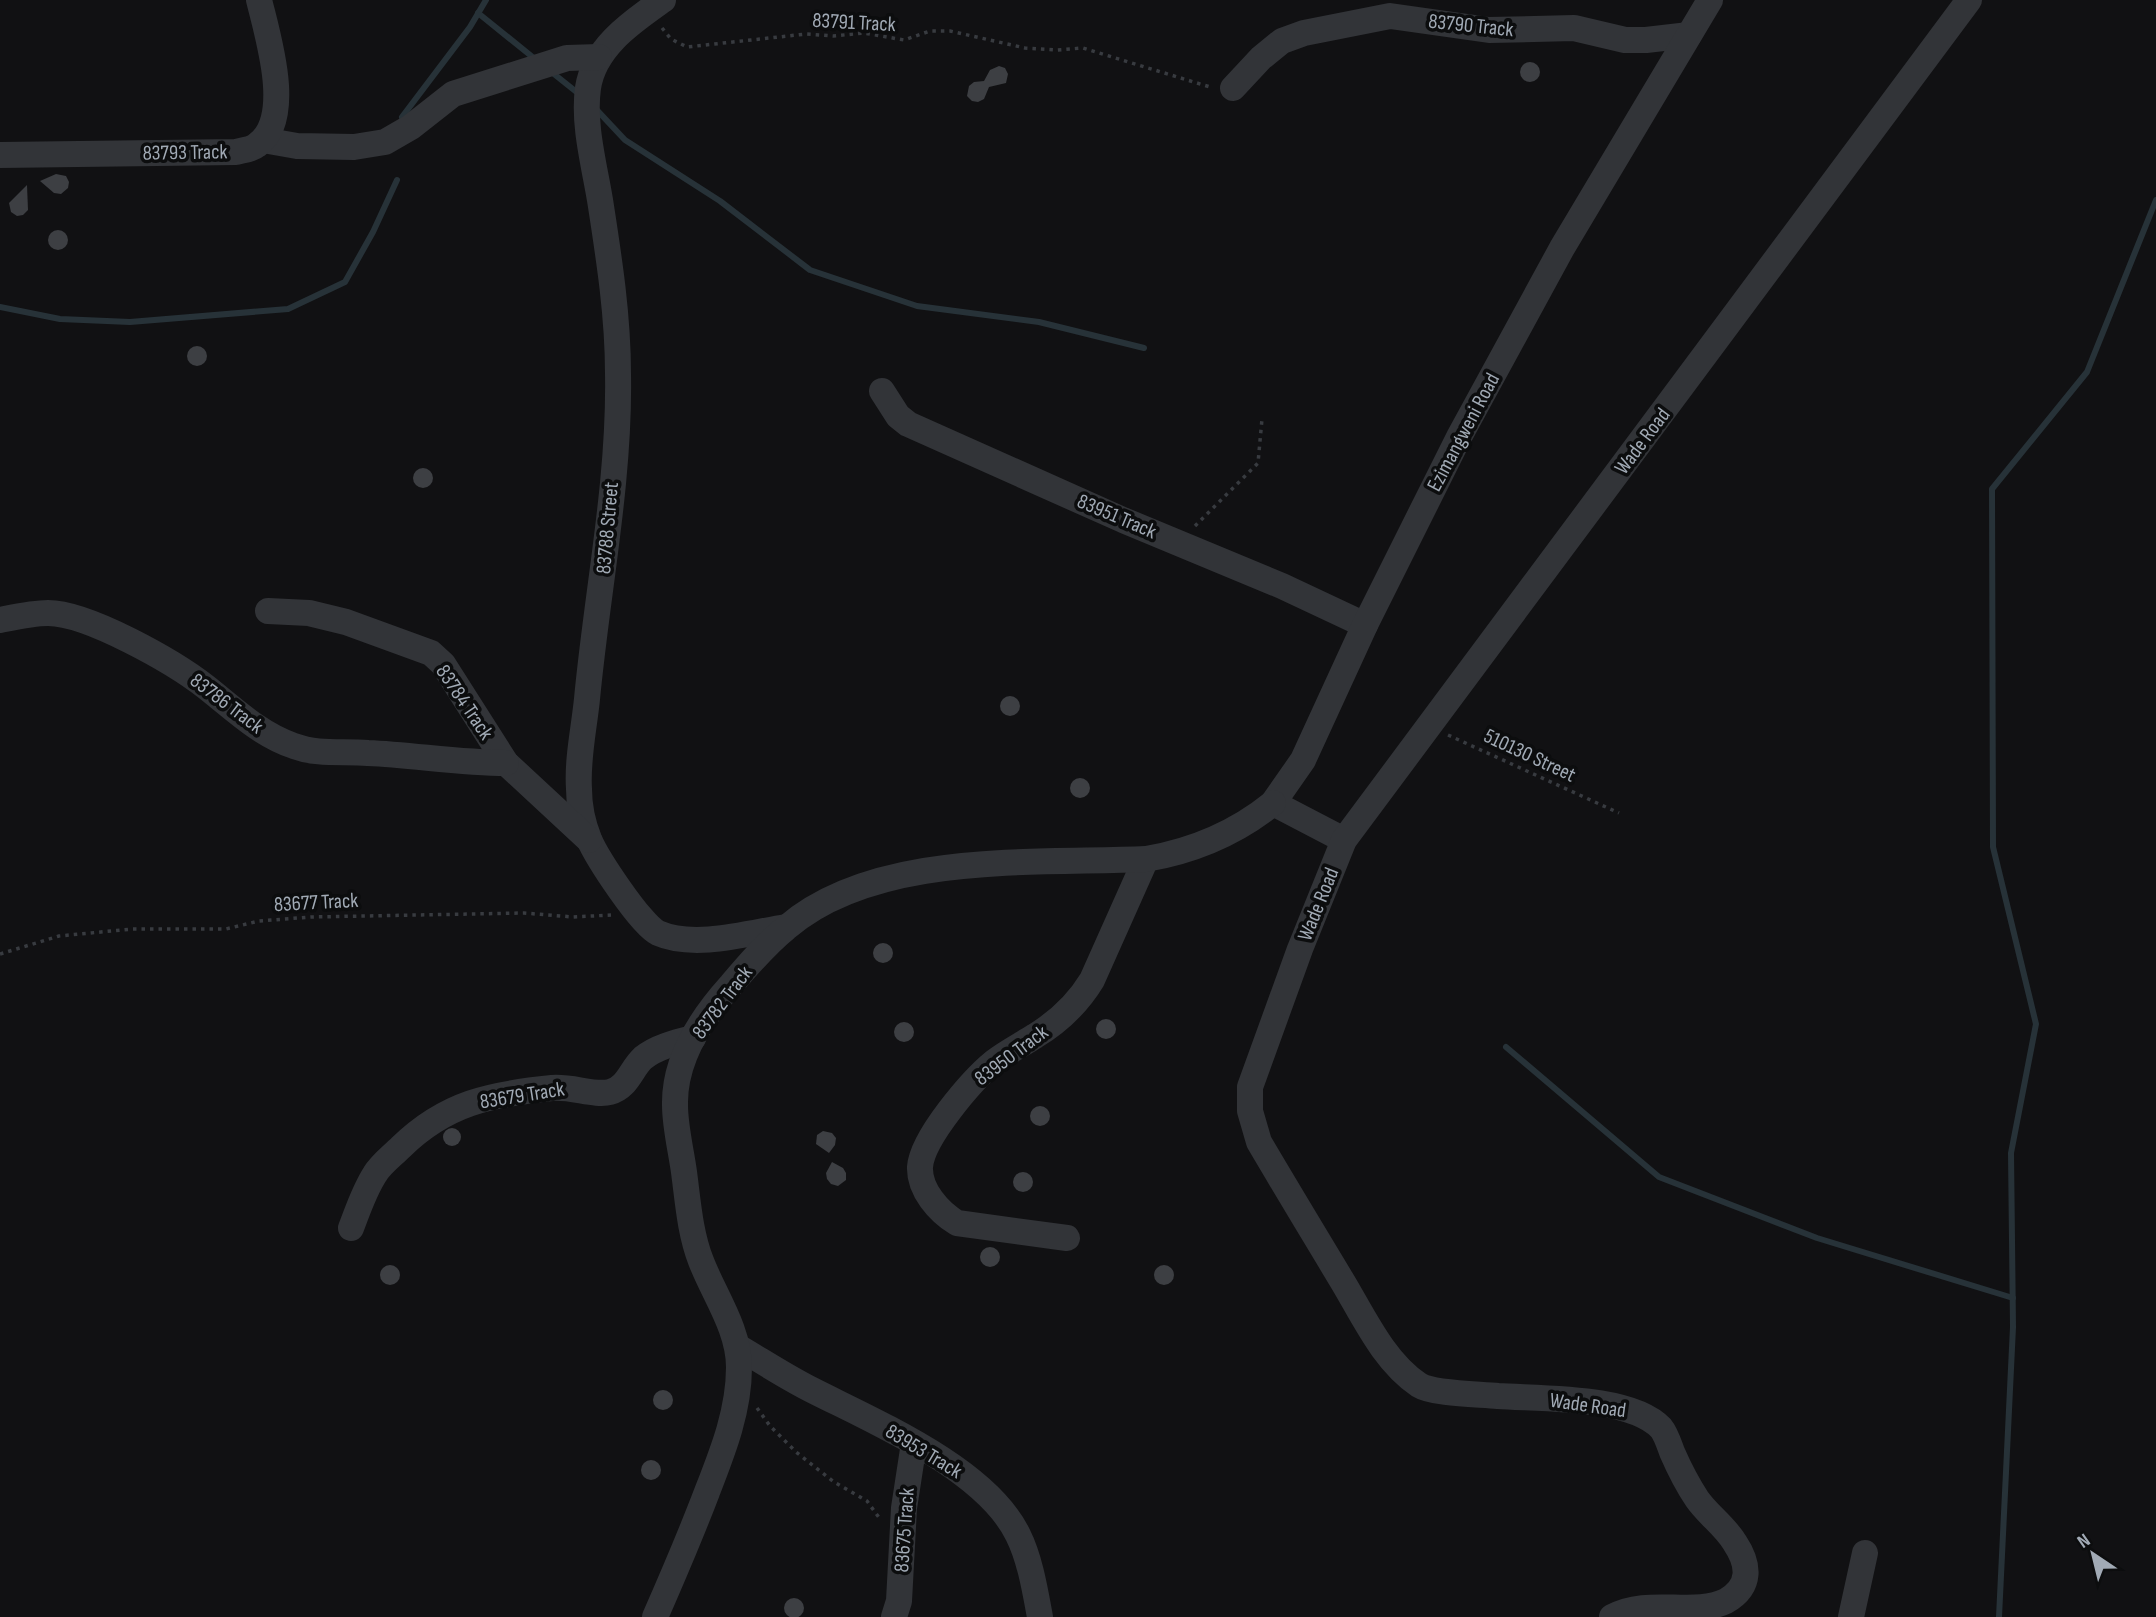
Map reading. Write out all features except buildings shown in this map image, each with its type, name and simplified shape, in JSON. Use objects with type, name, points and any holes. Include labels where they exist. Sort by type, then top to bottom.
[{"type":"street","points":[[259,0],[270,44],[277,107],[274,122],[263,140],[297,146],[354,147],[385,142],[411,127],[453,94],[567,58],[599,57]]},
{"type":"street","name":"Ezimangweni Road","points":[[1273,803],[1303,760],[1459,437],[1549,272],[1710,0]]},
{"type":"street","name":"Wade Road","points":[[1612,1617],[1634,1607],[1697,1609],[1726,1601],[1742,1585],[1747,1571],[1745,1558],[1731,1536],[1712,1519],[1697,1499],[1662,1430],[1646,1416],[1603,1403],[1460,1393],[1422,1387],[1402,1371],[1390,1357],[1259,1142],[1250,1111],[1250,1087],[1300,949],[1344,840],[1969,0]]},
{"type":"street","name":"83788 Street","points":[[655,6],[620,33],[599,57],[588,87],[588,128],[614,290],[618,375],[608,524],[579,761],[581,810],[589,840],[615,883],[646,925],[656,932],[702,940],[786,927]]},
{"type":"street","name":"83790 Track","points":[[1233,88],[1261,58],[1282,41],[1304,33],[1390,16],[1489,30],[1574,28],[1625,40],[1689,35]]},
{"type":"street","name":"83793 Track","points":[[0,155],[236,152],[253,148],[263,140]]},
{"type":"street","name":"83951 Track","points":[[882,391],[898,416],[908,424],[1366,625]]},
{"type":"street","name":"83784 Track","points":[[268,611],[309,614],[346,622],[431,653],[443,664],[506,763],[589,840]]},
{"type":"street","name":"83786 Track","points":[[0,620],[48,613],[70,616],[90,624],[179,667],[263,732],[295,747],[329,754],[364,752],[506,763]]},
{"type":"street","points":[[1273,803],[1344,840]]},
{"type":"street","name":"83782 Track","points":[[655,1617],[685,1549],[730,1433],[738,1384],[738,1347],[700,1260],[691,1228],[675,1105],[676,1081],[692,1038],[719,998],[786,927],[836,897],[860,888],[942,867],[1146,859],[1170,855],[1233,832],[1273,803]]},
{"type":"street","name":"83950 Track","points":[[1068,1238],[957,1223],[944,1215],[933,1202],[924,1185],[920,1167],[927,1146],[945,1116],[974,1081],[995,1062],[1059,1019],[1083,995],[1146,859]]},
{"type":"street","name":"83679 Track","points":[[351,1228],[365,1191],[377,1171],[419,1129],[446,1112],[485,1098],[551,1088],[569,1087],[597,1093],[610,1092],[629,1079],[644,1057],[692,1038]]},
{"type":"street","name":"83953 Track","points":[[738,1347],[809,1389],[914,1443],[967,1477],[1003,1511],[1018,1533],[1040,1617]]},
{"type":"street","name":"83675 Track","points":[[894,1617],[899,1601],[904,1507],[914,1443]]},
{"type":"street","points":[[1851,1617],[1865,1553]]},
{"type":"path","name":"83791 Track","points":[[655,6],[671,39],[687,47],[806,34],[833,36],[864,33],[904,40],[930,31],[950,31],[1025,48],[1083,48],[1193,83],[1214,88],[1233,88]]},
{"type":"path","points":[[1178,542],[1258,463],[1262,419]]},
{"type":"path","name":"510130 Street","points":[[1427,726],[1619,813]]},
{"type":"path","name":"83677 Track","points":[[0,954],[59,936],[132,929],[226,929],[259,921],[311,917],[524,913],[573,917],[637,913]]},
{"type":"path","points":[[738,1384],[770,1426],[796,1452],[834,1482],[867,1502],[881,1522]]},
{"type":"waterway","points":[[402,117],[470,27],[486,0]]},
{"type":"waterway","points":[[478,13],[535,59]]},
{"type":"waterway","points":[[549,70],[579,94]]},
{"type":"waterway","points":[[595,108],[625,140],[720,201],[810,270],[917,306],[1039,322],[1144,348]]},
{"type":"waterway","points":[[0,307],[60,319],[130,322],[288,309],[345,282],[373,232],[397,180]]},
{"type":"waterway","points":[[1999,1617],[2013,1327],[2011,1153],[2036,1024],[1993,847],[1992,489],[2087,372],[2156,200]]},
{"type":"waterway","points":[[1506,1047],[1659,1177],[1817,1238],[2013,1298]]}]
